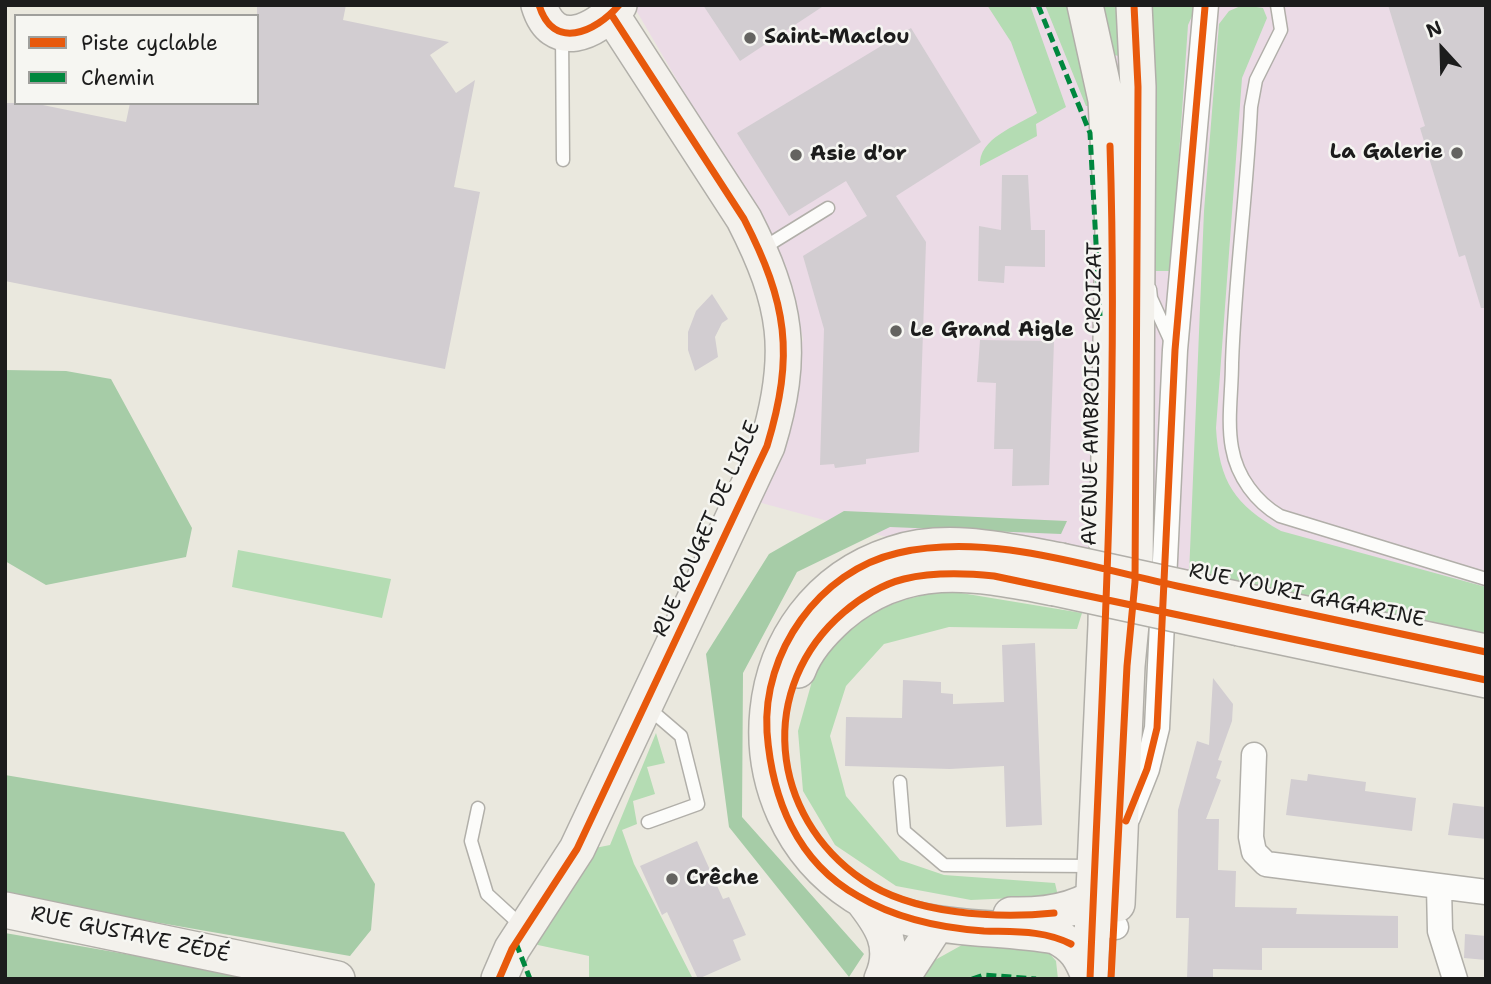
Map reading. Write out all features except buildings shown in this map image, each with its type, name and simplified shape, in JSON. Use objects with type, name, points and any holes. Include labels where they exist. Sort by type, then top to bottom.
[{"type":"street","points":[[539,5],[546,23],[562,34],[576,34],[615,10]]},
{"type":"street","name":"AVENUE AMBROISE CROIZAT","points":[[1085,5],[1106,100],[1111,146],[1113,316],[1100,915]]},
{"type":"street","name":"AVENUE AMBROISE CROIZAT","points":[[1100,915],[1121,834],[1127,666],[1135,582],[1138,87],[1134,5]]},
{"type":"street","points":[[1121,834],[1147,769],[1157,728],[1175,350],[1207,6]]},
{"type":"street","name":"RUE ROUGET DE LISLE","points":[[499,979],[577,849],[646,706],[767,446],[778,410],[784,371],[782,314],[774,283],[760,250],[615,10]]},
{"type":"street","name":"RUE YOURI GAGARINE","points":[[1100,915],[1055,936],[909,918],[861,898],[818,865],[804,847],[772,782],[767,726],[782,649],[818,598],[846,576],[895,553],[966,545],[1058,575],[1242,614],[1486,652]]},
{"type":"street","name":"RUE YOURI GAGARINE","points":[[1058,575],[965,573],[902,579],[853,604],[819,634],[802,660],[791,690],[785,751],[789,778],[797,801],[817,838],[847,867],[909,918],[985,914],[1100,915]]},
{"type":"street","name":"RUE YOURI GAGARINE","points":[[1242,614],[1486,680]]},
{"type":"street","points":[[1254,755],[1251,837],[1254,852],[1266,864],[1486,892]]},
{"type":"street","points":[[1439,887],[1440,931],[1455,979]]},
{"type":"street","name":"RUE GUSTAVE ZÉDÉ","points":[[5,909],[337,979]]},
{"type":"street","points":[[1090,979],[1082,958],[1100,915]]},
{"type":"street","points":[[1100,915],[1111,979]]},
{"type":"street","points":[[882,979],[889,953],[909,918]]},
{"type":"street","points":[[901,979],[909,918]]},
{"type":"lane","points":[[1277,5],[1281,30],[1256,80],[1251,107],[1234,318],[1230,428],[1233,451],[1240,471],[1250,490],[1268,509],[1280,516],[1486,579]]},
{"type":"lane","points":[[562,34],[563,160]]},
{"type":"lane","points":[[1138,87],[1151,298],[1175,350]]},
{"type":"lane","points":[[760,250],[828,208]]},
{"type":"lane","points":[[646,706],[681,736],[698,804],[648,822]]},
{"type":"lane","points":[[901,782],[904,831],[944,865],[1100,915]]},
{"type":"lane","points":[[478,808],[471,841],[487,894],[526,930]]},
{"type":"shaded area","points":[[633,5],[1486,5],[1486,654],[923,547],[758,502],[803,339],[786,266]]},
{"type":"green space","points":[[987,5],[1030,5],[1066,107],[1036,124],[1037,136],[980,166],[981,156],[992,140],[1037,113],[1011,42]]},
{"type":"green space","points":[[1045,5],[1070,5],[1089,106],[1086,106]]},
{"type":"green space","points":[[1101,5],[1121,5],[1119,56],[1114,55]]},
{"type":"green space","points":[[1144,5],[1197,5],[1188,25],[1171,271],[1154,271]]},
{"type":"green space","points":[[1243,5],[1263,8],[1267,18],[1242,78],[1216,428],[1226,477],[1232,490],[1252,512],[1281,531],[1486,587],[1486,637],[1189,575],[1204,211],[1219,24],[1229,11]]},
{"type":"green space","points":[[5,370],[66,371],[111,379],[192,528],[186,557],[46,585],[5,561]]},
{"type":"green space","points":[[844,511],[1067,521],[1061,534],[890,527],[797,572],[743,673],[742,817],[864,954],[849,977],[729,827],[706,654],[769,554]]},
{"type":"green space","points":[[238,550],[391,579],[382,618],[232,587]]},
{"type":"green space","points":[[943,590],[1082,613],[1077,629],[949,627],[884,644],[846,686],[830,736],[846,796],[900,860],[944,875],[1055,883],[1058,896],[971,900],[896,886],[835,845],[803,791],[798,731],[816,667],[853,622],[900,601]]},
{"type":"green space","points":[[656,733],[665,763],[647,767],[655,794],[633,801],[637,824],[622,830],[634,864],[693,979],[589,979],[589,956],[538,945],[534,941],[595,848],[610,845]]},
{"type":"green space","points":[[5,775],[344,832],[375,884],[371,930],[350,956],[5,896]]},
{"type":"green space","points":[[5,933],[269,979],[5,979]]},
{"type":"green space","points":[[962,945],[1043,946],[1056,961],[1058,979],[921,979],[935,960]]},
{"type":"marked path","points":[[1038,5],[1090,133],[1100,316]]},
{"type":"marked path","points":[[516,943],[530,979]]},
{"type":"marked path","points":[[972,979],[984,975],[1036,979]]},
{"type":"cycle path","points":[[539,5],[545,19],[564,33],[587,29],[619,5]]},
{"type":"cycle path","points":[[1111,979],[1127,666],[1135,582],[1138,87],[1134,5]]},
{"type":"cycle path","points":[[1126,821],[1147,769],[1157,728],[1175,350],[1205,7]]},
{"type":"cycle path","points":[[499,979],[512,949],[577,849],[767,446],[781,384],[783,356],[778,303],[758,249],[744,219],[611,14]]},
{"type":"cycle path","points":[[1090,979],[1111,458],[1110,146]]},
{"type":"cycle path","points":[[1071,944],[1039,934],[968,930],[903,916],[872,904],[837,882],[804,847],[782,804],[775,781],[767,732],[768,702],[774,673],[785,645],[801,620],[821,597],[844,577],[869,563],[898,553],[932,548],[1003,549],[1038,554],[1486,652]]},
{"type":"cycle path","points":[[1054,913],[1007,915],[955,912],[905,900],[863,880],[832,853],[808,822],[792,787],[785,750],[787,713],[797,677],[816,642],[844,612],[872,592],[896,581],[926,575],[994,576],[1486,680]]},
{"type":"place","name":"Saint-Maclou","points":[[750,38]]},
{"type":"place","name":"La Galerie","points":[[1457,153]]},
{"type":"place","name":"Asie d'or","points":[[796,155]]},
{"type":"place","name":"Le Grand Aigle","points":[[896,331]]},
{"type":"place","name":"Crêche","points":[[672,879]]}]
